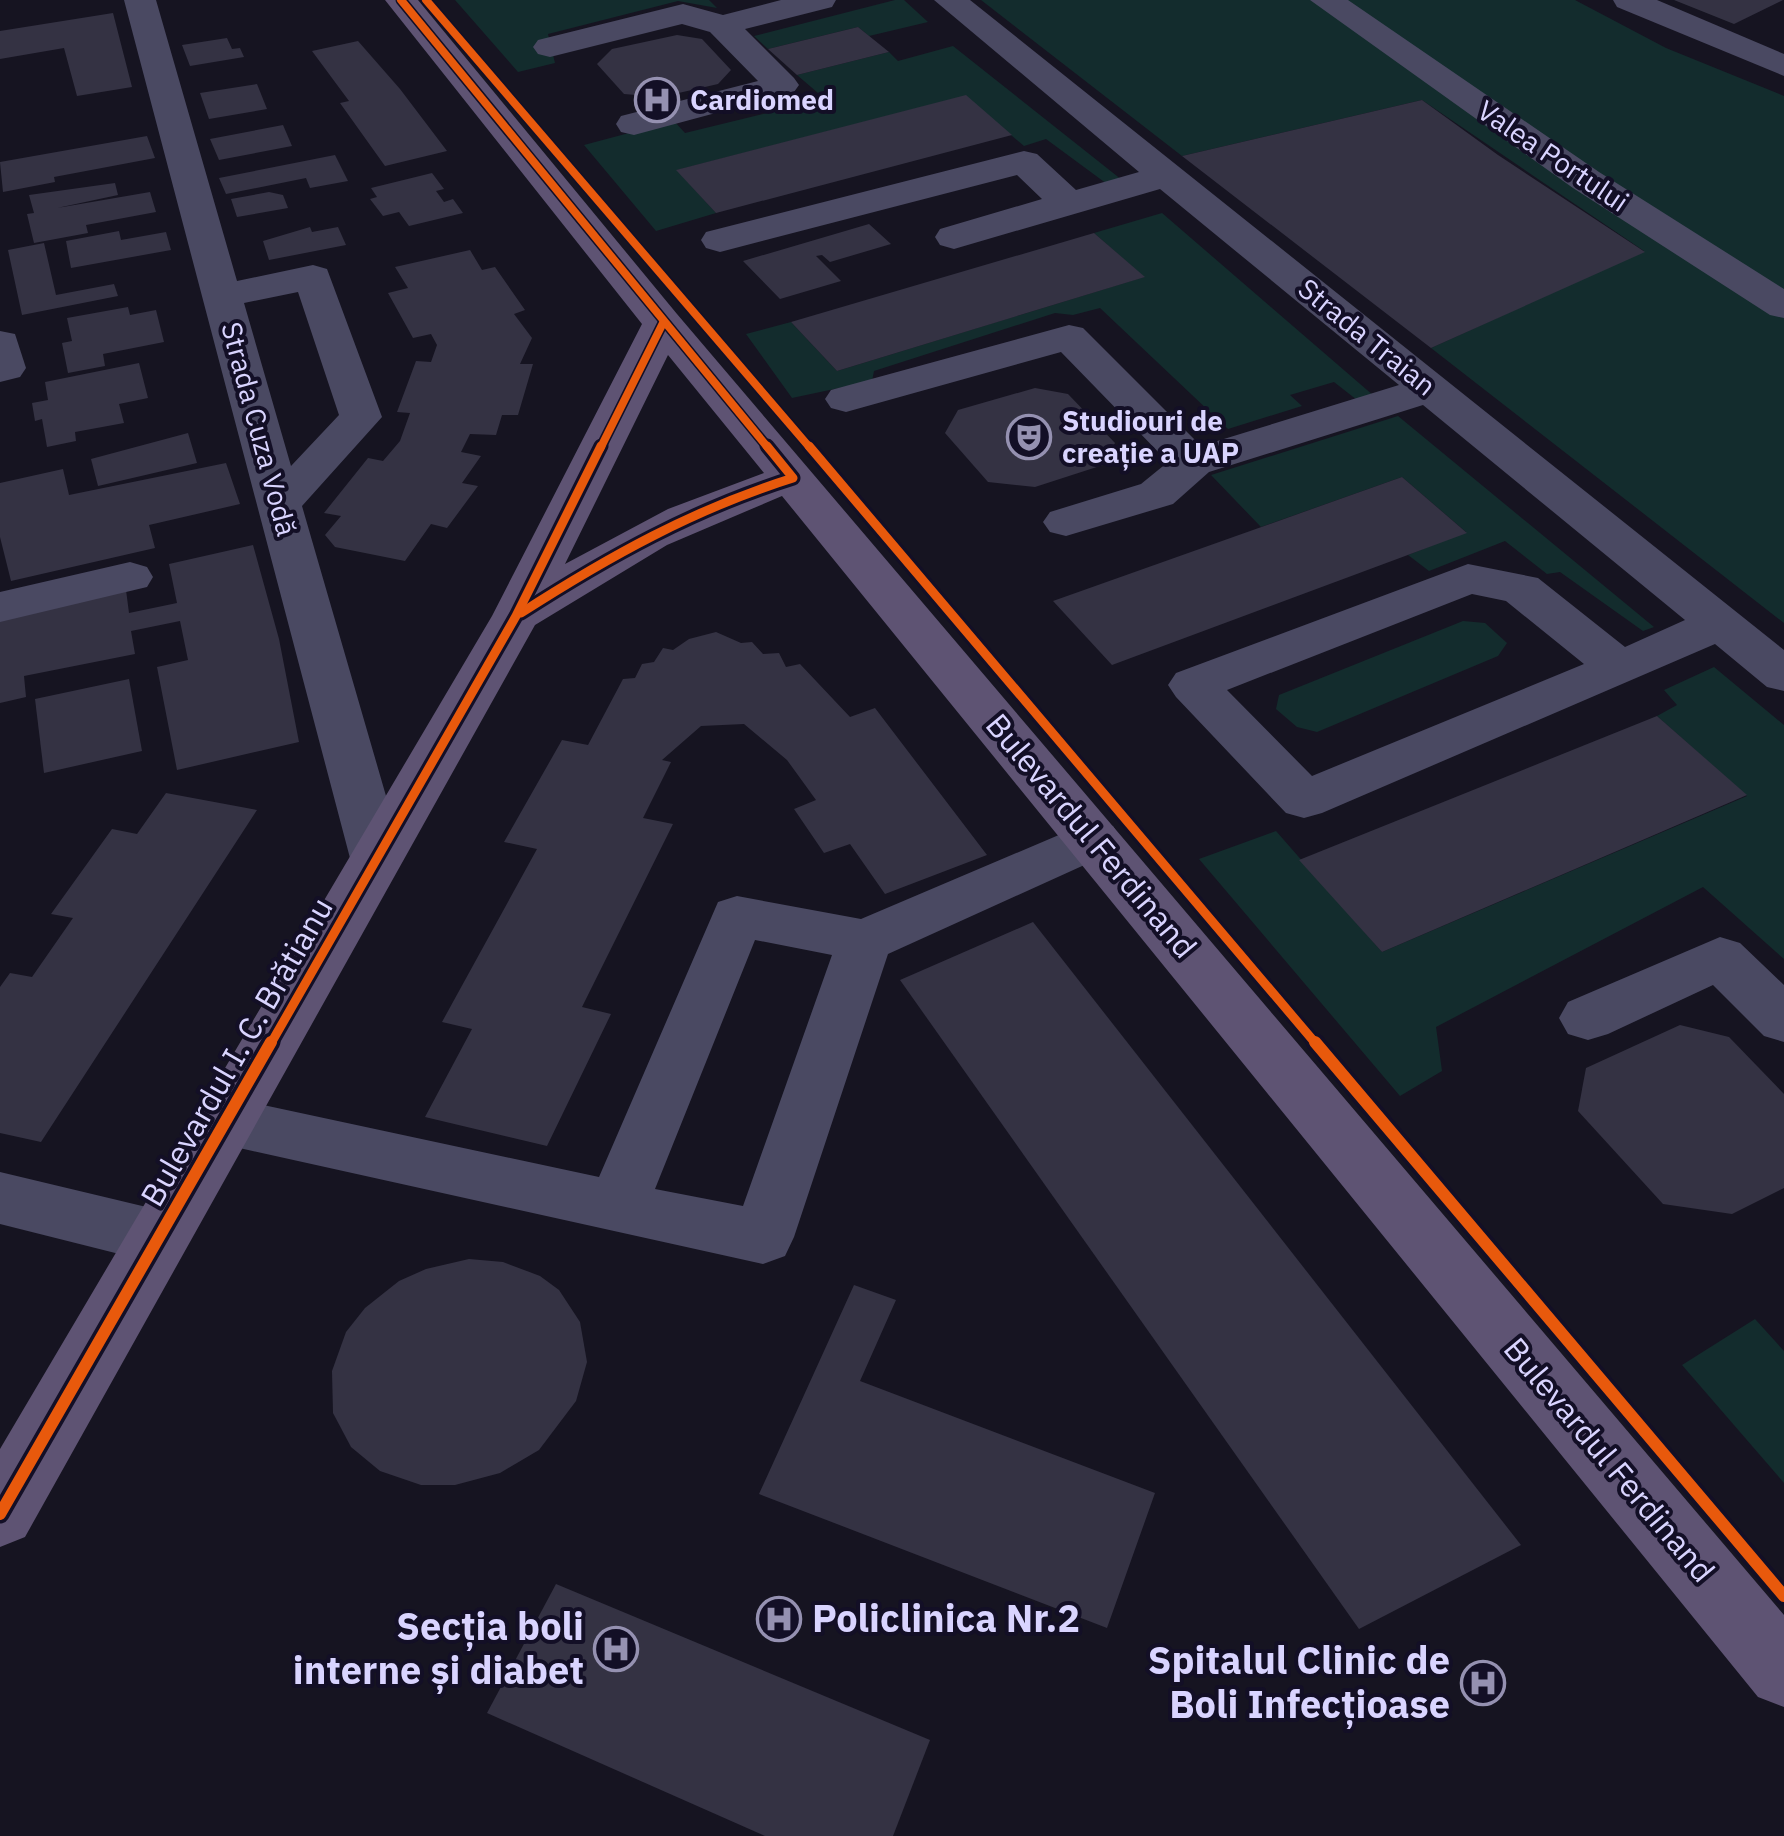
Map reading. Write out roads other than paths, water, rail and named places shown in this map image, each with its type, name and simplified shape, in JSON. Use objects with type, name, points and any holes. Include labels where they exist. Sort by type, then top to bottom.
[{"type":"main road","name":"Bulevardul Ferdinand","points":[[401,0],[663,323],[1784,1671]]},
{"type":"main road","name":"Bulevardul I. C. Brătianu","points":[[0,1514],[516,616],[663,323]]},
{"type":"main road","name":"Bulevardul I. C. Brătianu","points":[[516,616],[620,548],[679,519],[793,478]]},
{"type":"street","name":"Strada Cuza Vodă","points":[[140,0],[377,858]]},
{"type":"street","points":[[722,25],[820,0]]},
{"type":"street","name":"Strada Traian","points":[[950,0],[1784,676]]},
{"type":"street","name":"Valea Portului","points":[[1326,0],[1586,180],[1784,306]]},
{"type":"street","points":[[1629,0],[1784,66]]},
{"type":"street","points":[[550,47],[683,14],[722,25],[782,86],[634,124]]},
{"type":"street","points":[[720,240],[1024,162],[1069,204]]},
{"type":"street","points":[[954,236],[1168,176]]},
{"type":"street","points":[[222,296],[313,277],[361,417],[278,504]]},
{"type":"street","points":[[846,399],[1069,337],[1192,463]]},
{"type":"street","points":[[0,343],[4,368],[0,369]]},
{"type":"street","points":[[1066,522],[1157,494],[1192,463],[1431,389]]},
{"type":"street","points":[[0,607],[130,578]]},
{"type":"street","points":[[1620,668],[1521,589],[1468,579],[1193,685],[1304,800],[1620,668],[1717,624]]},
{"type":"street","points":[[617,1207],[738,916],[865,942],[1094,839]]},
{"type":"street","points":[[226,1121],[763,1237],[865,942]]},
{"type":"street","points":[[1588,1018],[1720,958],[1784,1020]]},
{"type":"street","points":[[0,1198],[159,1237]]},
{"type":"place","name":"Cardiomed","points":[[657,100]]},
{"type":"place","name":"Studiouri de creație a UAP","points":[[1029,437]]},
{"type":"place","name":"Policlinica Nr.2","points":[[779,1619]]},
{"type":"place","name":"Secția boli interne și diabet","points":[[616,1649]]},
{"type":"place","name":"Spitalul Clinic de Boli Infecțioase","points":[[1483,1683]]}]
